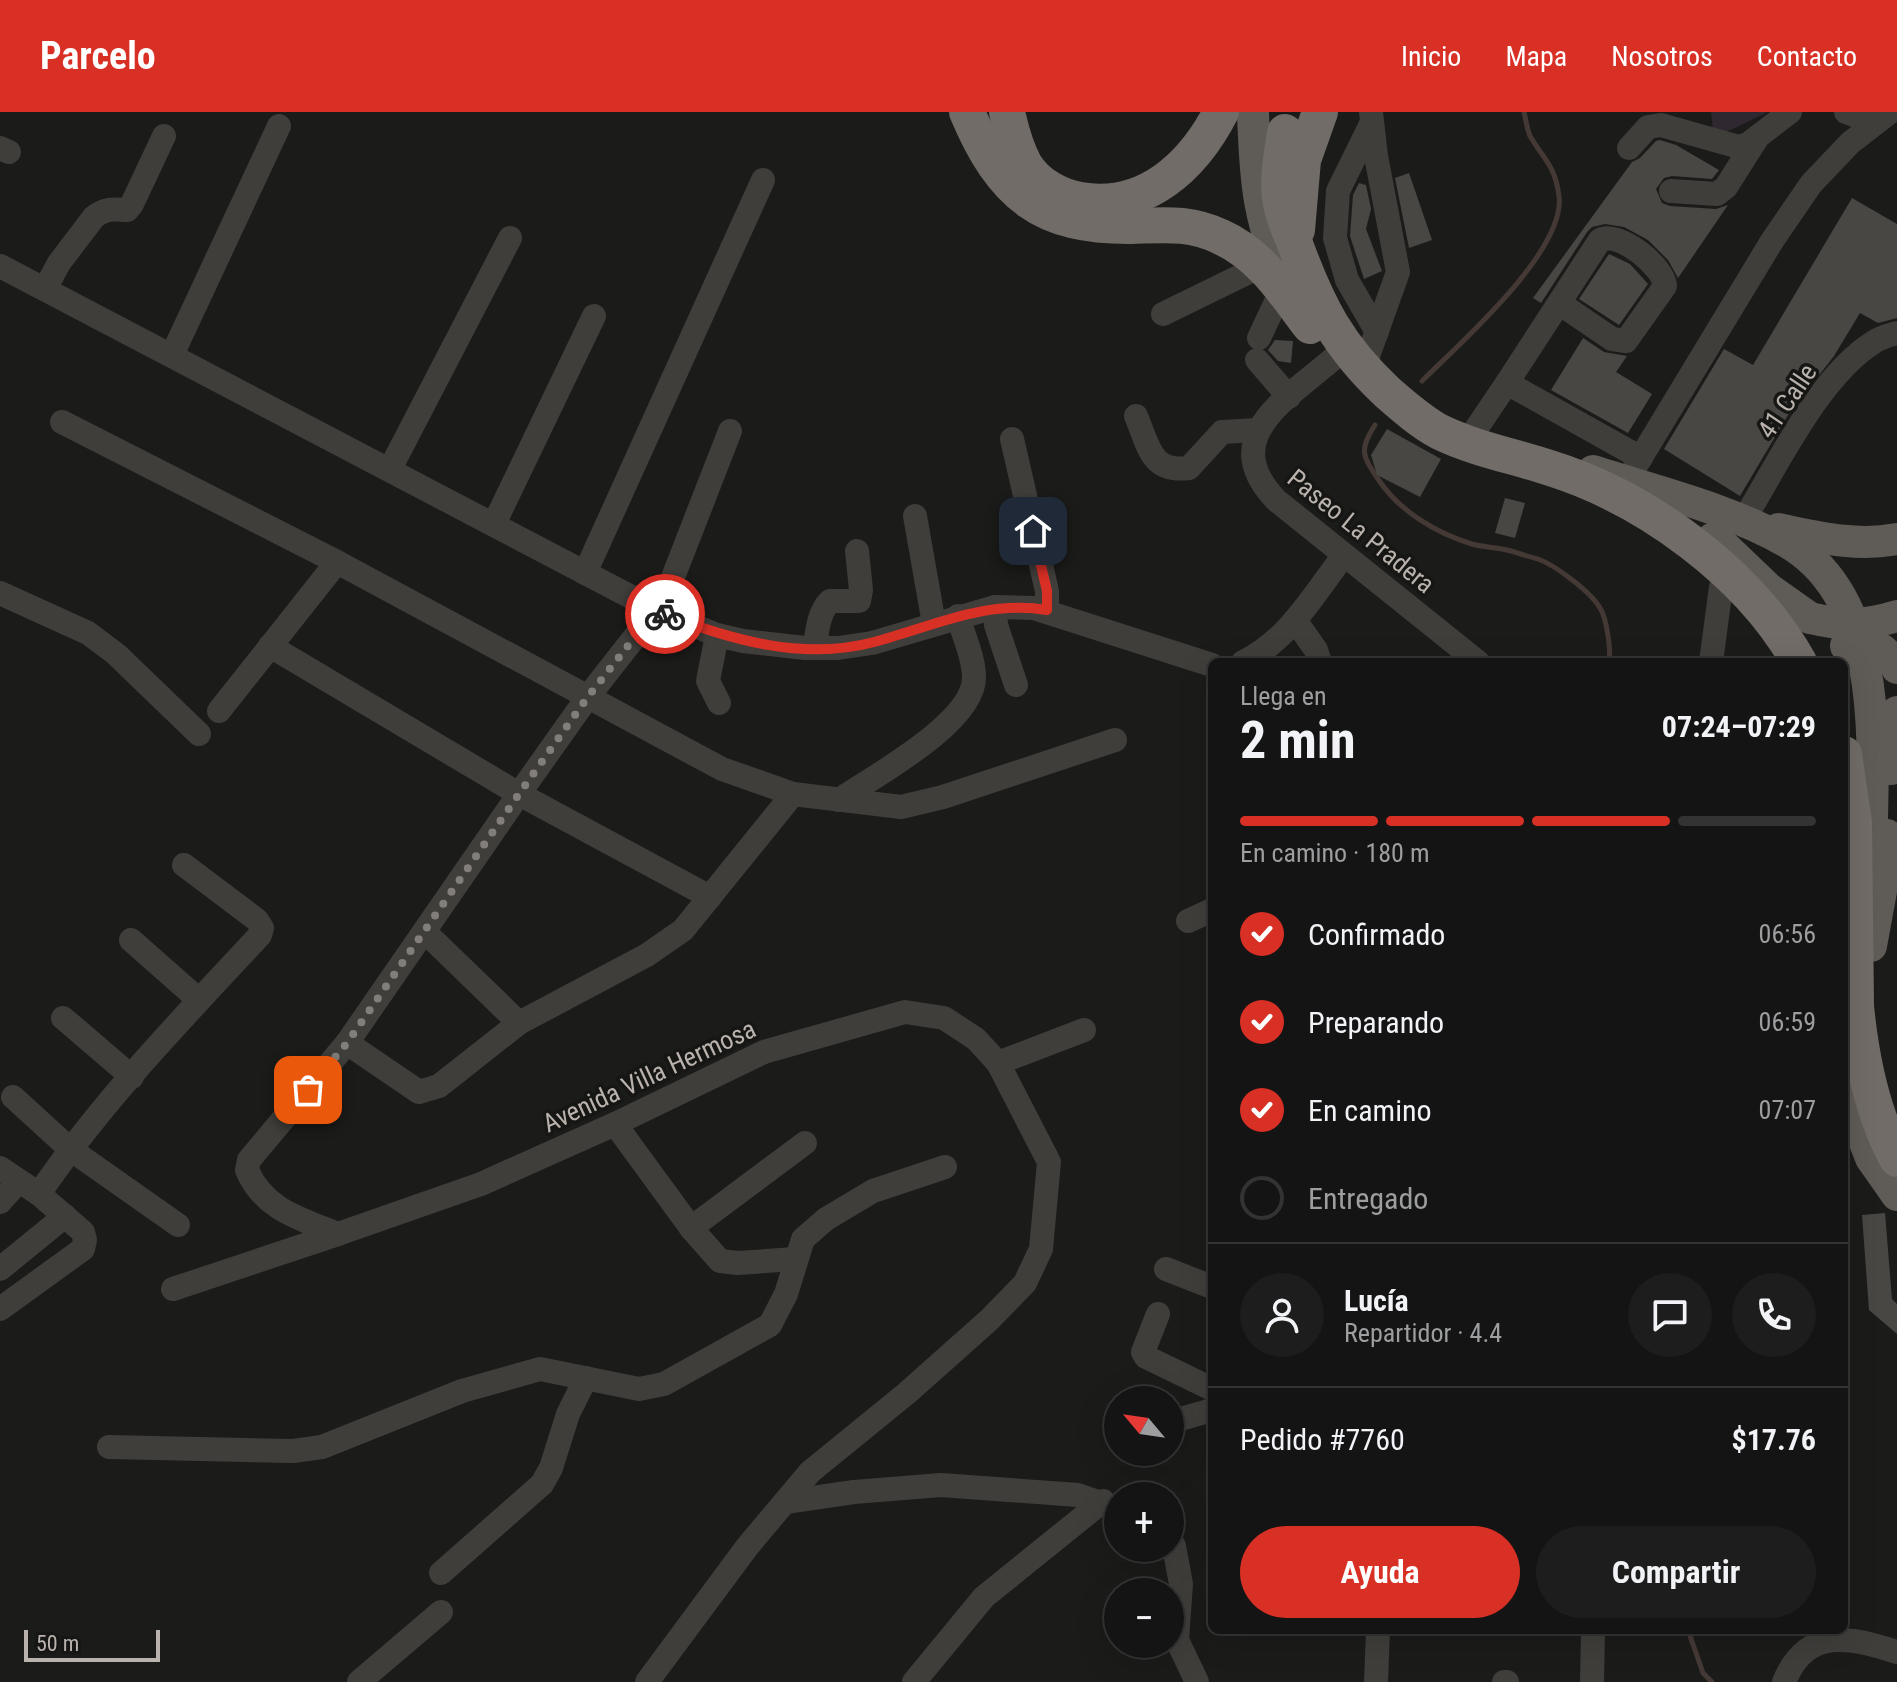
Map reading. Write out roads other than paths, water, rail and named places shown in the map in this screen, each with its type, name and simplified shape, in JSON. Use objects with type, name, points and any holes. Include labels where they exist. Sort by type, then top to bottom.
[{"type":"highway","points":[[967,112],[992,163],[1017,193],[1050,215],[1076,223],[1105,226],[1185,224],[1222,237],[1251,255],[1310,326]]},
{"type":"highway","points":[[1007,112],[1013,138],[1026,166],[1046,188],[1070,198],[1117,202],[1159,185],[1192,158],[1221,112]]},
{"type":"highway","points":[[1024,112],[1024,121],[1036,152],[1054,175],[1076,185],[1106,187],[1133,181],[1158,165],[1186,137],[1199,112]]},
{"type":"highway","points":[[1297,230],[1303,160],[1320,112]]},
{"type":"highway","points":[[1284,117],[1281,204],[1311,288],[1336,336],[1362,368],[1402,406],[1440,431],[1585,481],[1687,539],[1708,554],[1759,606],[1797,658]]},
{"type":"highway","points":[[1848,781],[1854,822],[1856,1006],[1868,1082],[1897,1159]]},
{"type":"main road","points":[[1253,112],[1261,217],[1273,256],[1310,326],[1334,358],[1394,413],[1436,442],[1468,456],[1536,477],[1638,501],[1666,513],[1724,546],[1769,589],[1810,618],[1840,625],[1870,624],[1897,616]]},
{"type":"main road","points":[[1284,117],[1285,172],[1297,230],[1317,279],[1350,337],[1372,344],[1390,379],[1438,411],[1518,447],[1633,470],[1748,522],[1790,543],[1816,564],[1835,587],[1848,612],[1863,660],[1873,730],[1873,1025],[1890,1110],[1897,1125]]},
{"type":"main road","points":[[1536,477],[1652,527],[1685,551],[1753,624],[1776,658]]},
{"type":"main road","points":[[1748,522],[1846,542],[1871,544],[1897,539]]},
{"type":"main road","points":[[1838,654],[1863,645],[1889,659]]},
{"type":"main road","points":[[1871,946],[1883,880],[1897,712]]},
{"type":"main road","points":[[1848,1098],[1871,1158],[1897,1195]]},
{"type":"street","points":[[1629,148],[1648,127],[1661,125],[1739,147],[1790,112]]},
{"type":"street","points":[[1846,112],[1882,118]]},
{"type":"street","points":[[1371,118],[1338,191],[1335,238],[1347,280],[1372,344]]},
{"type":"street","points":[[1371,118],[1398,272],[1372,344]]},
{"type":"street","points":[[1507,383],[1633,470],[1756,267],[1811,184],[1850,143],[1882,118]]},
{"type":"street","points":[[172,355],[279,126]]},
{"type":"street","points":[[45,289],[59,263],[94,217],[101,211],[127,210],[132,204],[164,136]]},
{"type":"street","points":[[1671,191],[1717,194],[1726,187],[1758,136]]},
{"type":"street","points":[[585,573],[763,180]]},
{"type":"street","points":[[1476,429],[1600,240],[1607,237],[1620,239],[1665,277],[1665,286],[1626,341],[1612,339],[1559,303]]},
{"type":"street","points":[[390,469],[510,238]]},
{"type":"street","points":[[0,266],[656,610],[717,635],[772,646],[838,648],[872,643],[995,607],[1047,610],[1208,664]]},
{"type":"street","points":[[1163,314],[1272,277],[1258,349],[1289,397]]},
{"type":"street","points":[[494,524],[594,316]]},
{"type":"street","name":"41 Calle","points":[[1748,522],[1807,416],[1831,382],[1875,340],[1897,333]]},
{"type":"street","points":[[1136,416],[1155,462],[1166,469],[1189,468],[1222,432],[1257,430],[1264,419],[1334,358]]},
{"type":"street","points":[[62,422],[337,562],[722,769],[793,794],[901,807],[943,797],[1115,740]]},
{"type":"street","name":"Paseo La Pradera","points":[[1257,430],[1252,442],[1256,472],[1276,500],[1473,658]]},
{"type":"street","points":[[338,1234],[276,1209],[260,1195],[247,1170],[249,1160],[347,1043],[587,698],[656,610],[670,585],[730,431]]},
{"type":"street","points":[[1012,439],[1047,591],[1047,610]]},
{"type":"street","points":[[915,516],[934,624]]},
{"type":"street","points":[[815,648],[817,629],[825,606],[830,601],[859,601],[861,590],[857,551]]},
{"type":"street","points":[[1250,658],[1271,645],[1295,620],[1344,555]]},
{"type":"street","points":[[219,711],[337,562]]},
{"type":"street","points":[[1712,658],[1721,587]]},
{"type":"street","points":[[0,593],[88,633],[116,654],[199,734]]},
{"type":"street","points":[[995,607],[996,625],[1016,685]]},
{"type":"street","points":[[839,800],[937,734],[967,698],[973,687],[974,675],[958,616]]},
{"type":"street","points":[[1295,620],[1319,658]]},
{"type":"street","points":[[717,635],[708,681],[719,703]]},
{"type":"street","points":[[270,646],[519,794],[710,897]]},
{"type":"street","points":[[347,1043],[419,1092],[439,1086],[519,1023],[647,955],[683,930],[793,794]]},
{"type":"street","points":[[0,1202],[19,1181],[70,1149],[199,1000],[260,935],[262,928],[257,920],[184,865]]},
{"type":"street","points":[[1188,921],[1208,912]]},
{"type":"street","points":[[425,932],[519,1023]]},
{"type":"street","points":[[131,940],[199,1000]]},
{"type":"street","name":"Avenida Villa Hermosa","points":[[173,1289],[481,1184],[764,1052],[905,1012],[944,1018],[976,1039],[998,1063],[1049,1162],[1041,1249],[1031,1272],[1025,1283],[989,1320],[907,1393],[810,1472],[747,1547],[647,1682]]},
{"type":"street","points":[[63,1018],[132,1077]]},
{"type":"street","points":[[998,1063],[1084,1030]]},
{"type":"street","points":[[13,1097],[70,1149],[178,1225]]},
{"type":"street","points":[[615,1124],[691,1228],[720,1261],[795,1259]]},
{"type":"street","points":[[691,1228],[805,1143]]},
{"type":"street","points":[[109,1447],[293,1451],[322,1447],[462,1391],[540,1369],[639,1389],[664,1384],[770,1325],[786,1294],[803,1239],[826,1219],[873,1191],[945,1167]]},
{"type":"street","points":[[0,1309],[83,1249],[85,1240],[83,1232],[19,1181]]},
{"type":"street","points":[[0,1269],[65,1216]]},
{"type":"street","points":[[1166,1269],[1208,1285]]},
{"type":"street","points":[[1158,1314],[1143,1352],[1146,1357],[1208,1387]]},
{"type":"street","points":[[441,1573],[542,1484],[551,1468],[568,1414],[586,1378]]},
{"type":"street","points":[[1184,1418],[1208,1411]]},
{"type":"street","points":[[785,1502],[854,1492],[941,1485],[1034,1490],[1078,1495],[1104,1503]]},
{"type":"street","points":[[914,1682],[984,1597],[1104,1509]]},
{"type":"street","points":[[1177,1562],[1181,1584],[1177,1640],[1197,1682]]},
{"type":"street","points":[[359,1682],[441,1612]]},
{"type":"street","points":[[1376,1682],[1378,1634]]},
{"type":"street","points":[[1592,1682],[1593,1634]]},
{"type":"street","points":[[1784,1682],[1805,1650],[1832,1640],[1859,1640],[1897,1652]]},
{"type":"waterway","points":[[1422,381],[1507,295],[1546,243],[1557,218],[1559,196],[1555,177],[1530,136],[1524,112]]},
{"type":"waterway","points":[[1375,425],[1364,452],[1378,479],[1396,501],[1445,534],[1472,544],[1538,559],[1572,580],[1589,594],[1602,613],[1608,635],[1609,658]]},
{"type":"waterway","points":[[1689,1634],[1703,1673],[1712,1682]]}]
